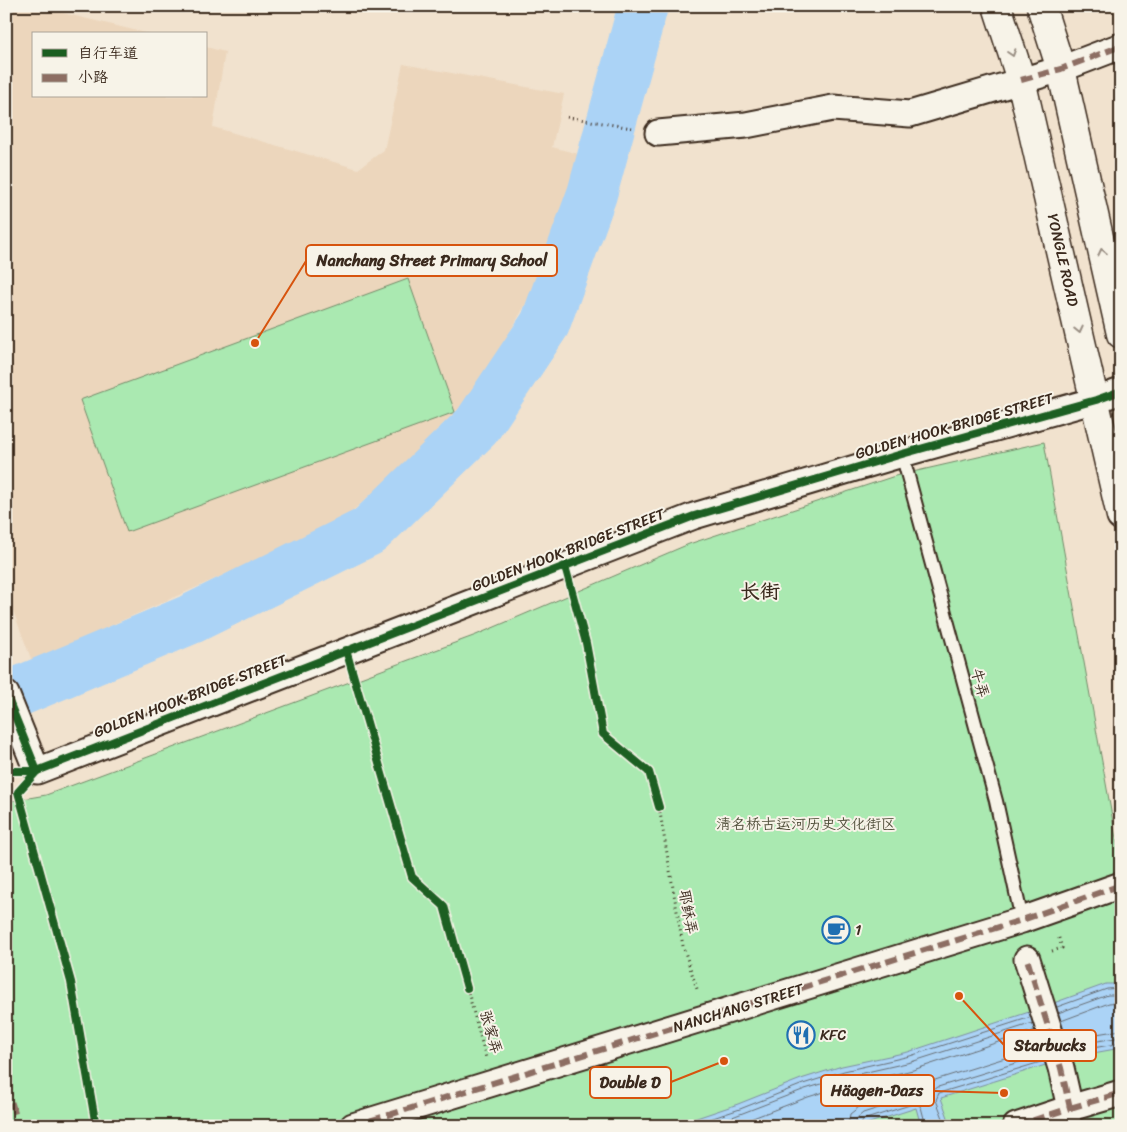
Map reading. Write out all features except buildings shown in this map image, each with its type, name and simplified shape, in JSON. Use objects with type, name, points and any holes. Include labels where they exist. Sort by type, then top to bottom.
[{"type":"main road","name":"YONGLE ROAD","points":[[997,6],[1021,80],[1096,400],[1121,516]]},
{"type":"main road","points":[[1041,6],[1061,69],[1121,334]]},
{"type":"street","points":[[658,133],[746,126],[833,108],[910,114],[1061,69],[1121,46]]},
{"type":"street","name":"GOLDEN HOOK BRIDGE STREET","points":[[6,694],[37,770],[694,516],[902,454],[1096,400],[1121,391]]},
{"type":"street","name":"NANCHANG STREET","points":[[353,1126],[1022,920],[1121,885]]},
{"type":"street","points":[[1027,959],[1061,1068],[1073,1117]]},
{"type":"street","points":[[1016,1126],[1073,1117],[1121,1093]]},
{"type":"lane","name":"牛弄","points":[[902,454],[996,801],[1022,920]]},
{"type":"path","points":[[567,117],[658,133]]},
{"type":"shaded area","points":[[6,6],[34,6],[142,32],[32,32],[32,98],[208,98],[208,48],[225,52],[213,127],[358,169],[384,150],[403,64],[564,94],[552,147],[586,156],[565,221],[531,295],[476,392],[384,483],[338,524],[112,625],[33,664],[6,592]]},
{"type":"green space","points":[[408,279],[455,412],[127,532],[80,400]]},
{"type":"green space","name":"清名桥古运河历史文化街区","points":[[1044,442],[1121,866],[1121,1126],[6,1126],[6,802],[46,795],[476,635],[689,544],[895,476]]},
{"type":"water","points":[[1106,984],[1121,984],[1121,1048],[1071,1057],[941,1098],[951,1126],[921,1126],[916,1108],[860,1126],[673,1126],[738,1104],[801,1079],[842,1066],[908,1052]]},
{"type":"waterway","points":[[6,697],[191,619],[369,531],[477,426],[545,324],[592,194],[643,6]]},
{"type":"marked path","points":[[1021,80],[1061,69],[1121,46]]},
{"type":"marked path","points":[[353,1126],[1022,920],[1121,885]]},
{"type":"marked path","points":[[1016,1126],[1070,1108],[1061,1068],[1027,959]]},
{"type":"marked path","points":[[6,1085],[19,1126]]},
{"type":"marked path","points":[[1070,1108],[1121,1093]]},
{"type":"cycle path","points":[[6,771],[37,771],[694,516],[902,454],[1096,400],[1121,391]]},
{"type":"cycle path","points":[[565,566],[586,643],[603,734],[649,772],[659,807]]},
{"type":"cycle path","points":[[346,650],[412,877],[444,906],[467,988]]},
{"type":"cycle path","points":[[6,694],[37,771]]},
{"type":"cycle path","points":[[37,771],[18,792],[71,982],[96,1126]]},
{"type":"place","name":"Nanchang Street Primary School","points":[[255,343]]},
{"type":"place","name":"1","points":[[836,930]]},
{"type":"place","name":"Starbucks","points":[[959,996]]},
{"type":"place","name":"KFC","points":[[801,1035]]},
{"type":"place","name":"Double D","points":[[724,1061]]},
{"type":"place","name":"Häagen-Dazs","points":[[1004,1093]]},
{"type":"district","name":"长街","points":[[760,591]]}]
